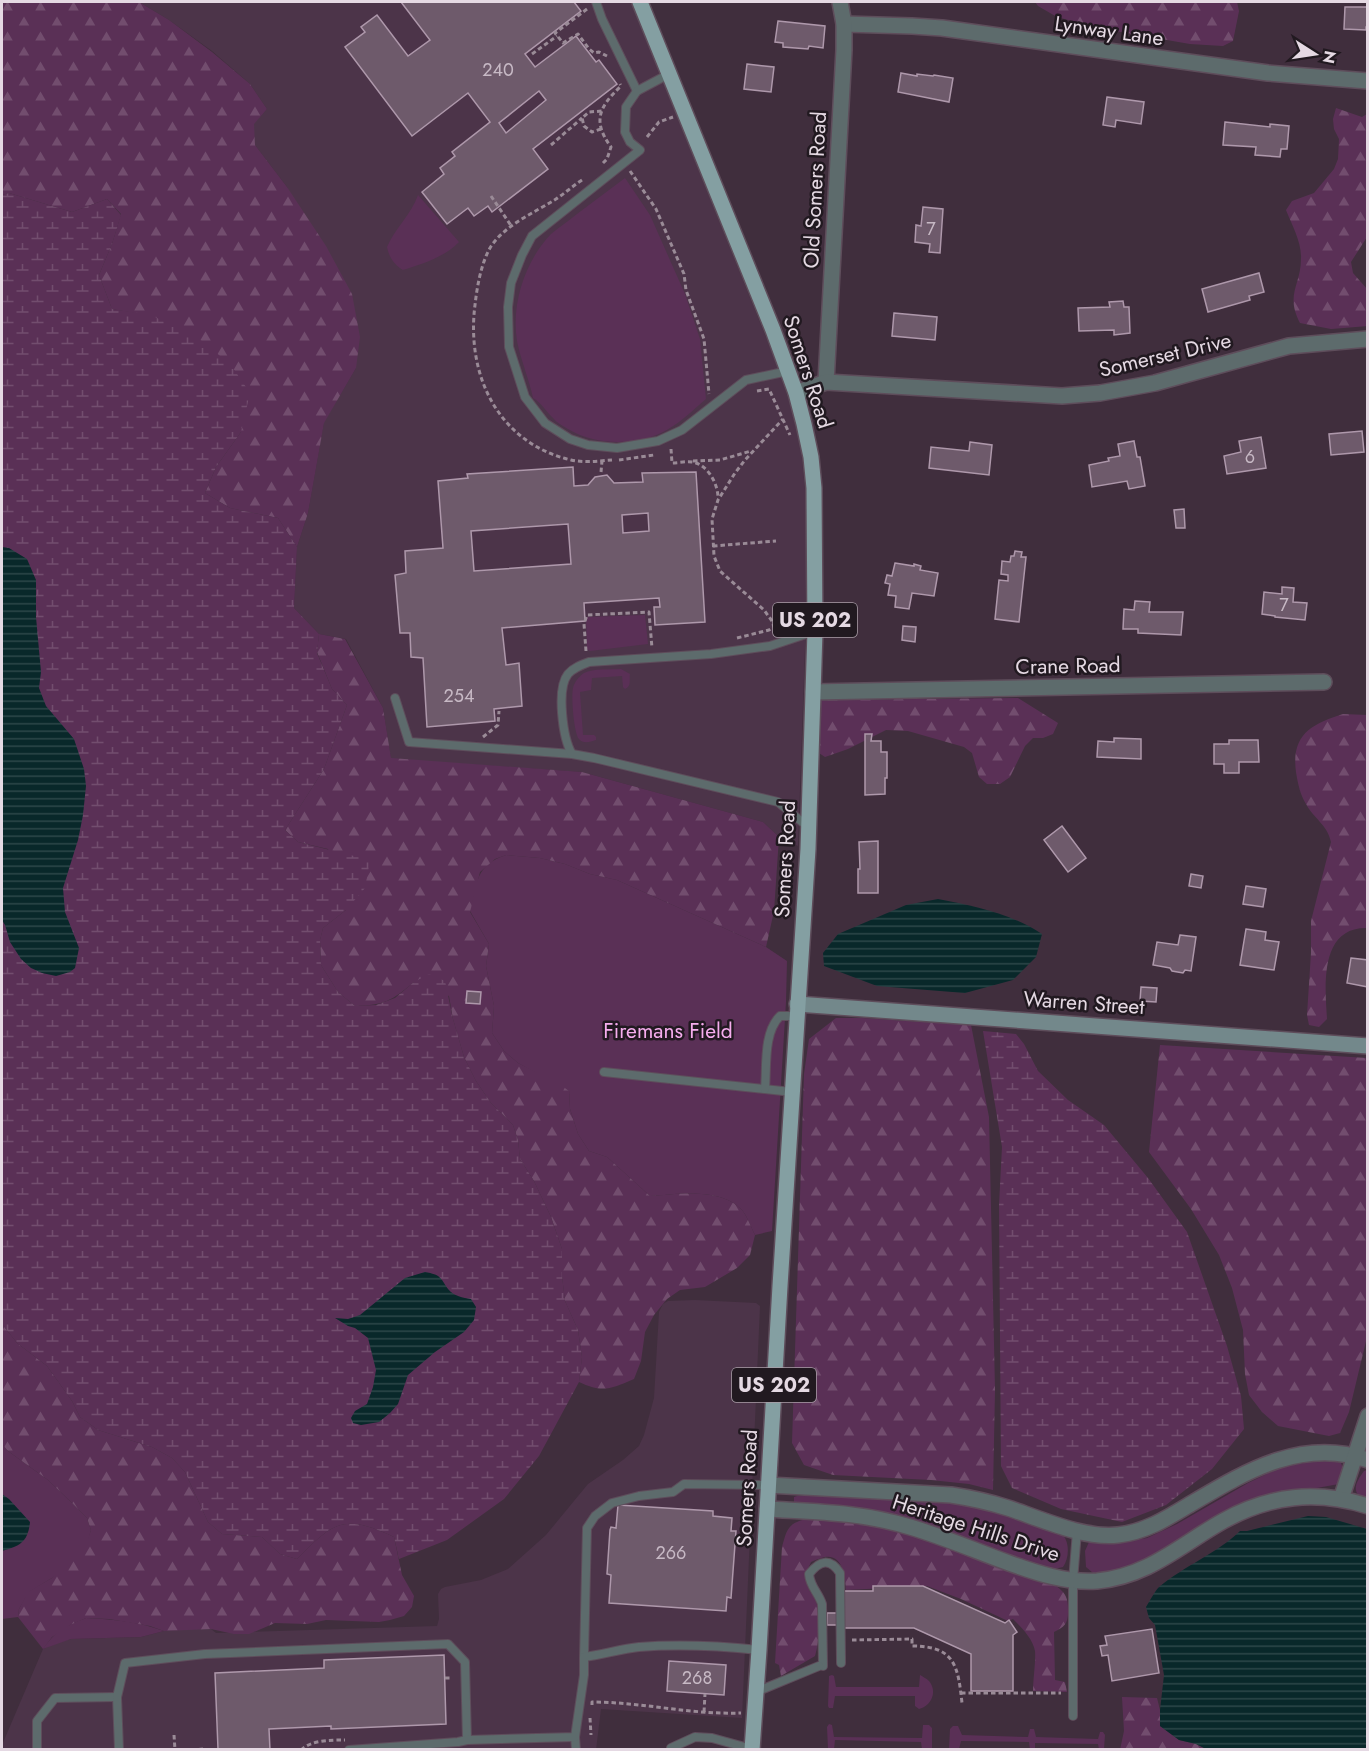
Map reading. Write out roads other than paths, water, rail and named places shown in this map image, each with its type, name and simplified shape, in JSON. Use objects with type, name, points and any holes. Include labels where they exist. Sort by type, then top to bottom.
[{"type":"main road","name":"Somers Road","points":[[640,2],[755,281],[796,393],[811,457],[814,488],[815,631],[808,827],[752,1749]]},
{"type":"street","name":"Old Somers Road","points":[[826,382],[844,50],[844,24],[840,2]]},
{"type":"street","name":"Lynway Lane","points":[[844,24],[942,28],[1268,74],[1368,81]]},
{"type":"street","name":"Somerset Drive","points":[[826,382],[1050,395],[1101,393],[1155,383],[1289,346],[1368,339]]},
{"type":"street","points":[[796,393],[826,382]]},
{"type":"street","name":"Crane Road","points":[[813,692],[1324,682]]},
{"type":"street","name":"Warren Street","points":[[797,1010],[1368,1046]]},
{"type":"street","points":[[1341,1499],[1361,1458],[1368,1416]]},
{"type":"street","name":"Heritage Hills Drive","points":[[768,1485],[960,1496],[979,1499],[1077,1531],[1116,1536],[1133,1533],[1158,1523],[1239,1477],[1289,1456],[1314,1452],[1335,1452],[1361,1458]]},
{"type":"street","name":"Heritage Hills Drive","points":[[766,1509],[818,1511],[881,1519],[913,1528],[1032,1571],[1073,1581],[1095,1581],[1115,1579],[1157,1563],[1222,1522],[1271,1501],[1317,1496],[1368,1506]]},
{"type":"lane","points":[[596,2],[637,91]]},
{"type":"lane","points":[[669,74],[637,91],[626,107],[625,132],[630,142],[639,150],[532,236],[517,266],[511,283],[508,307],[509,347],[525,397],[545,423],[570,439],[588,445],[617,448],[658,441],[682,429],[746,380],[788,371]]},
{"type":"lane","points":[[572,754],[566,744],[561,692],[567,675],[577,666],[589,662],[711,654],[770,646],[815,631]]},
{"type":"lane","points":[[395,698],[409,742],[572,754],[594,758],[778,802],[808,827]]},
{"type":"lane","points":[[765,1089],[769,1038],[773,1024],[780,1016],[797,1010]]},
{"type":"lane","points":[[604,1072],[792,1092]]},
{"type":"lane","points":[[576,1749],[575,1737],[584,1676],[587,1528],[594,1516],[612,1503],[639,1496],[673,1492],[684,1484],[768,1485]]},
{"type":"lane","points":[[1073,1716],[1073,1581],[1077,1531]]},
{"type":"lane","points":[[756,1692],[821,1666],[822,1604],[810,1583],[809,1574],[816,1565],[824,1562],[835,1565],[840,1573],[841,1663]]},
{"type":"lane","points":[[118,1749],[117,1697],[125,1663],[206,1654],[448,1644],[465,1662],[467,1740]]},
{"type":"lane","points":[[584,1657],[656,1646],[759,1650]]},
{"type":"lane","points":[[37,1749],[37,1721],[55,1698],[117,1697]]},
{"type":"lane","points":[[349,1749],[467,1740],[575,1737]]},
{"type":"lane","points":[[671,1748],[695,1737],[712,1738],[752,1749]]},
{"type":"park label","name":"Firemans Field","points":[[668,1031]]}]
